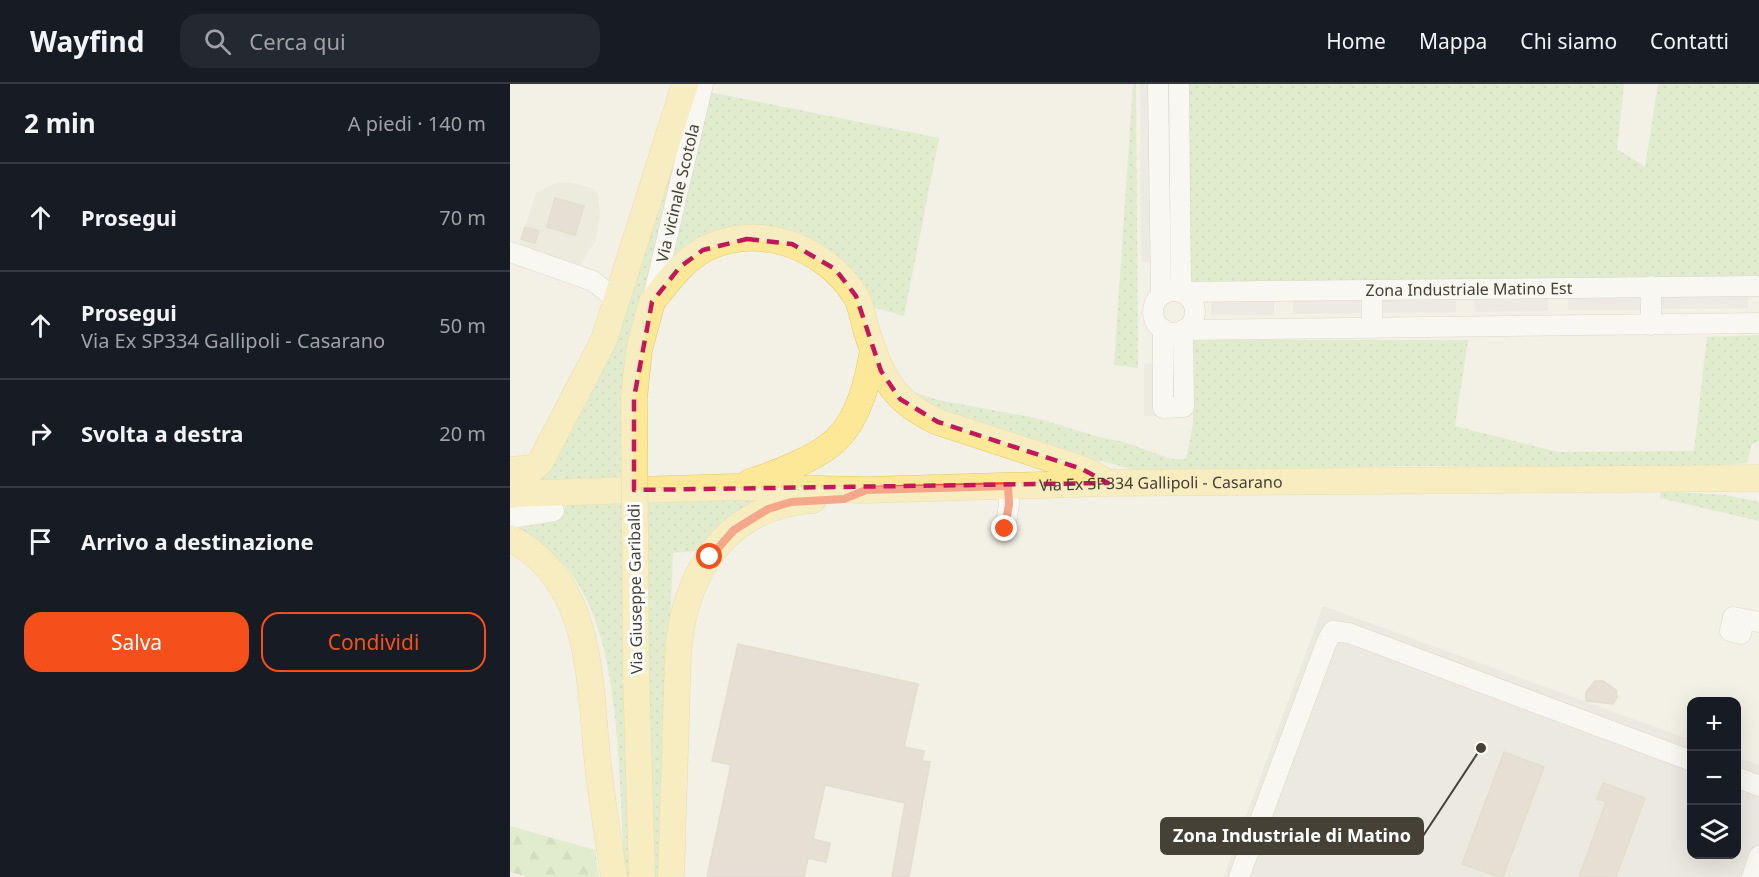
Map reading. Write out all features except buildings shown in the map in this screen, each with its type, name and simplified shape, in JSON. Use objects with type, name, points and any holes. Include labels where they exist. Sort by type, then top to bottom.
[{"type":"main road","points":[[510,470],[534,468],[541,461],[604,340],[618,302],[685,84]]},
{"type":"main road","points":[[652,302],[680,267],[703,250],[726,241],[769,238],[792,244],[835,269],[856,296],[880,371],[900,399],[916,413],[938,423],[1082,469],[1108,483]]},
{"type":"main road","name":"Via Giuseppe Garibaldi","points":[[642,877],[636,671],[634,398],[639,350],[652,302]]},
{"type":"main road","points":[[734,487],[769,476],[837,439],[854,414],[865,387],[873,350]]},
{"type":"main road","name":"Via Ex SP334 Gallipoli - Casarano","points":[[1702,478],[1759,494]]},
{"type":"main road","name":"Via Ex SP334 Gallipoli - Casarano","points":[[510,494],[734,487],[866,490],[1108,483],[1759,478]]},
{"type":"main road","points":[[671,877],[679,629],[693,584],[721,542],[745,521],[768,509],[791,502],[844,499],[866,490]]},
{"type":"main road","points":[[510,538],[539,558],[554,575],[568,595],[580,625],[588,656],[597,758],[615,877]]},
{"type":"street","name":"Via vicinale Scotola","points":[[652,302],[703,84]]},
{"type":"street","points":[[1158,84],[1161,295],[1154,303],[1152,313],[1156,323],[1173,333],[1183,330],[1759,323]]},
{"type":"street","points":[[1179,84],[1181,292],[1190,298],[1194,306],[1190,324],[1183,330]]},
{"type":"street","points":[[510,252],[593,281],[618,302]]},
{"type":"street","name":"Zona Industriale Matino Est","points":[[1161,295],[1171,291],[1372,291],[1759,285]]},
{"type":"street","points":[[1651,286],[1651,325]]},
{"type":"street","points":[[1371,327],[1372,291]]},
{"type":"street","points":[[1163,329],[1164,408],[1184,407],[1183,330]]},
{"type":"street","points":[[1005,529],[1009,504],[1008,486]]},
{"type":"street","points":[[510,518],[554,511]]},
{"type":"street","points":[[1239,877],[1327,641],[1333,631],[1349,633],[1687,759]]},
{"type":"street","points":[[1741,779],[1759,786]]},
{"type":"street","points":[[1752,877],[1759,856]]},
{"type":"highlighted area","points":[[747,239],[792,244],[835,269],[856,296],[881,371],[900,399],[938,422],[1082,469],[1108,483],[634,490],[634,398],[652,302],[680,267],[703,250]]},
{"type":"shaded area","points":[[1140,84],[1188,84],[1190,283],[1152,283],[1152,262],[1141,262]]},
{"type":"shaded area","points":[[570,182],[594,189],[598,195],[600,213],[596,240],[577,269],[519,247],[536,193],[556,183]]},
{"type":"shaded area","points":[[1748,295],[1748,308],[1662,309],[1662,296]]},
{"type":"shaded area","points":[[1640,296],[1640,310],[1568,310],[1568,297]]},
{"type":"shaded area","points":[[1548,297],[1548,311],[1475,312],[1474,299]]},
{"type":"shaded area","points":[[1456,299],[1456,312],[1383,313],[1383,300]]},
{"type":"shaded area","points":[[1360,300],[1360,313],[1293,314],[1293,301]]},
{"type":"shaded area","points":[[1274,301],[1274,315],[1211,315],[1211,302]]},
{"type":"shaded area","points":[[1193,340],[1193,415],[1144,416],[1144,364],[1153,363],[1153,341]]},
{"type":"shaded area","points":[[1323,606],[1687,739],[1687,859],[1741,859],[1741,758],[1759,765],[1759,877],[1224,877]]},
{"type":"green space","points":[[695,84],[632,342],[623,477],[538,480],[585,393]]},
{"type":"green space","points":[[1133,84],[1136,84],[1138,368],[1114,365]]},
{"type":"green space","points":[[1188,84],[1624,84],[1617,149],[1645,167],[1658,84],[1759,84],[1759,276],[1190,283]]},
{"type":"green space","points":[[709,92],[939,138],[904,316],[868,306],[788,234],[669,265]]},
{"type":"green space","points":[[1759,335],[1759,441],[1752,444],[1747,463],[1696,467],[1403,466],[1184,472],[1135,470],[1102,461],[1082,463],[929,412],[911,391],[938,400],[1036,418],[1124,442],[1171,459],[1186,459],[1193,425],[1193,340],[1468,340],[1455,426],[1558,452],[1694,451],[1707,337]]},
{"type":"green space","points":[[1661,491],[1725,495],[1759,502],[1759,521],[1660,498]]},
{"type":"green space","points":[[769,499],[695,551],[673,553],[660,877],[651,877],[642,503]]},
{"type":"green space","points":[[623,503],[634,877],[625,877],[615,720],[610,678],[601,639],[589,604],[572,575],[518,527],[542,520],[561,520],[566,505]]},
{"type":"green space","points":[[510,826],[595,850],[599,877],[528,877],[510,872]]},
{"type":"place","name":"Zona Industriale di Matino","points":[[1481,748]]},
{"type":"route","points":[[710,557],[734,530],[745,521],[768,509],[791,502],[844,499],[866,490],[1008,486],[1009,504],[1005,529]]}]
